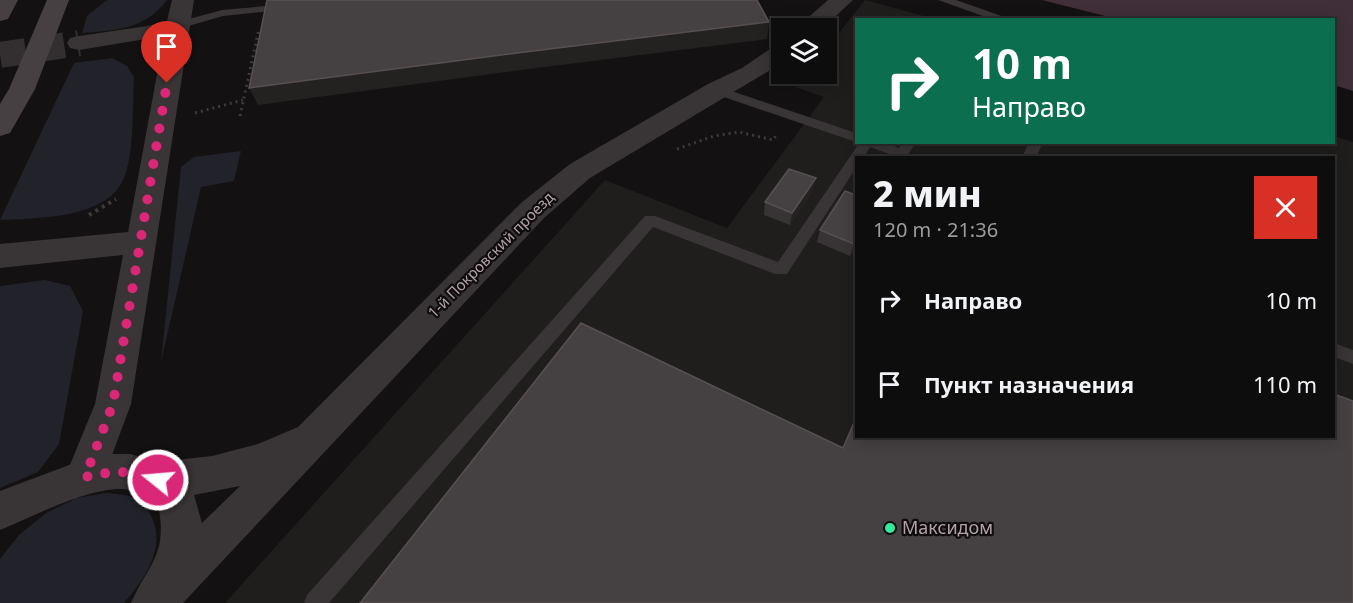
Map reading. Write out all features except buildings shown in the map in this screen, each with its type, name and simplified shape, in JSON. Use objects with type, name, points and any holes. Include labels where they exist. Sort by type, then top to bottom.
[{"type":"main road","points":[[0,14],[7,0]]},
{"type":"main road","points":[[0,128],[21,89],[58,0]]},
{"type":"street","points":[[0,534],[19,513],[72,482],[113,404],[183,0]]},
{"type":"street","points":[[821,18],[842,0]]},
{"type":"street","points":[[79,43],[148,33],[178,25]]},
{"type":"street","name":"1-й Покровский проезд","points":[[151,603],[532,210],[579,171],[771,59]]},
{"type":"street","points":[[0,256],[140,242]]},
{"type":"street","name":"1-й Покровский проезд","points":[[158,480],[211,476],[242,469],[280,454],[316,433]]},
{"type":"street","points":[[0,511],[72,482],[112,471],[138,472],[158,480],[178,502],[183,536],[170,576],[151,603]]},
{"type":"lane","points":[[944,0],[1002,18]]},
{"type":"lane","points":[[178,25],[222,13],[277,8]]},
{"type":"lane","points":[[717,90],[855,138]]},
{"type":"lane","points":[[874,144],[902,154],[908,144]]},
{"type":"lane","points":[[315,603],[650,220],[781,270],[855,161]]},
{"type":"lane","points":[[1335,350],[1353,357]]},
{"type":"path","points":[[240,116],[264,9]]},
{"type":"path","points":[[671,151],[714,136],[739,132],[773,140],[791,116]]},
{"type":"shaded area","points":[[107,0],[167,0],[149,17],[129,27],[82,33],[87,16]]},
{"type":"shaded area","points":[[865,0],[931,18],[855,18],[855,144],[1335,144],[1335,136],[1353,142],[1353,603],[225,603],[605,180],[727,228],[824,97],[795,87],[798,84],[837,84],[837,35]]},
{"type":"shaded area","points":[[1042,0],[1353,0],[1353,91],[1335,85],[1335,18],[1113,18]]},
{"type":"shaded area","points":[[112,58],[127,66],[134,77],[131,146],[122,182],[113,194],[85,210],[50,217],[0,220],[74,63]]},
{"type":"shaded area","points":[[241,151],[234,181],[201,187],[161,362],[181,167],[194,157]]},
{"type":"shaded area","points":[[45,280],[70,286],[83,311],[59,444],[38,472],[0,488],[0,286]]},
{"type":"shaded area","points":[[106,493],[133,497],[140,502],[152,518],[156,530],[155,552],[151,564],[124,603],[0,603],[0,559],[19,535],[46,513],[77,498]]},
{"type":"tunnel","points":[[0,55],[79,43]]},
{"type":"place","name":"Максидом","points":[[890,528]]},
{"type":"route","points":[[158,480],[138,472],[112,471],[85,477],[113,404],[167,83]]}]
